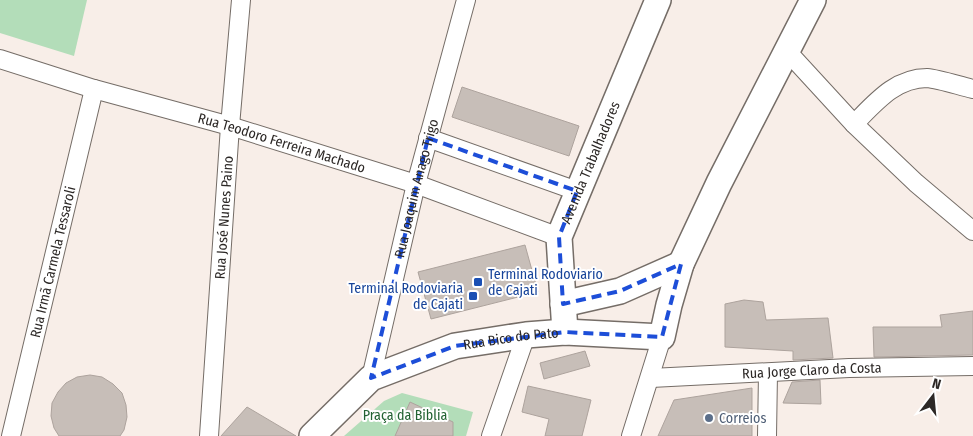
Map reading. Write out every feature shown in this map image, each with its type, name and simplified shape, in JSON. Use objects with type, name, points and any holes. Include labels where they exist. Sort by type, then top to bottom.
[{"type":"street","name":"Rua José Nunes Paino","points":[[209,436],[230,126],[241,0]]},
{"type":"street","name":"Rua Joaquim Anago Trigo","points":[[371,378],[416,184],[466,0]]},
{"type":"street","name":"Avenida Trabalhadores","points":[[565,332],[559,237],[658,0]]},
{"type":"street","points":[[631,436],[651,378],[681,264],[719,183],[812,0]]},
{"type":"street","points":[[786,50],[854,124],[916,183],[973,231]]},
{"type":"street","name":"Rua Teodoro Ferreira Machado","points":[[0,59],[94,89],[230,126],[416,184],[559,237]]},
{"type":"street","points":[[854,124],[887,92],[907,80],[929,78],[973,89]]},
{"type":"street","name":"Rua Irmã Carmela Tessaroli","points":[[11,436],[94,89]]},
{"type":"street","points":[[428,138],[577,191]]},
{"type":"street","points":[[563,304],[620,291],[681,264]]},
{"type":"street","name":"Rua Bico do Pato","points":[[312,436],[371,378],[455,346],[526,335],[565,332],[662,337]]},
{"type":"street","points":[[491,436],[526,335]]},
{"type":"street","name":"Rua Jorge Claro da Costa","points":[[651,378],[849,368],[973,366]]},
{"type":"street","points":[[767,436],[768,373]]},
{"type":"highlighted area","points":[[428,138],[577,191],[559,237],[563,304],[620,291],[681,264],[662,337],[565,332],[455,346],[371,378]]},
{"type":"green space","points":[[0,0],[87,0],[74,56],[0,33]]},
{"type":"green space","name":"Praça da Biblia","points":[[402,393],[473,412],[466,436],[344,436],[384,401]]},
{"type":"building","points":[[462,87],[579,126],[569,156],[452,117]]},
{"type":"building","name":"Terminal Rodoviario de Cajati","points":[[525,245],[538,292],[431,319],[418,272]]},
{"type":"building","points":[[744,300],[763,302],[766,320],[828,318],[833,358],[793,360],[793,351],[725,347],[725,304]]},
{"type":"building","points":[[973,311],[973,355],[874,357],[873,327],[942,327],[940,315]]},
{"type":"building","points":[[585,351],[590,366],[544,379],[540,363]]},
{"type":"building","points":[[90,375],[102,377],[122,393],[127,417],[124,430],[120,436],[59,436],[54,428],[51,416],[52,403],[66,383],[77,377]]},
{"type":"building","points":[[820,380],[821,404],[783,403],[792,382]]},
{"type":"building","points":[[528,386],[591,400],[582,436],[545,436],[549,419],[522,412]]},
{"type":"building","name":"Correios","points":[[752,388],[752,436],[658,436],[674,400]]},
{"type":"building","points":[[410,402],[453,422],[453,436],[395,436]]},
{"type":"building","points":[[247,407],[296,436],[221,436]]},
{"type":"place","name":"Terminal Rodoviario de Cajati","points":[[478,282]]},
{"type":"place","name":"Terminal Rodoviaria de Cajati","points":[[473,296]]},
{"type":"place","name":"Correios","points":[[709,418]]}]
